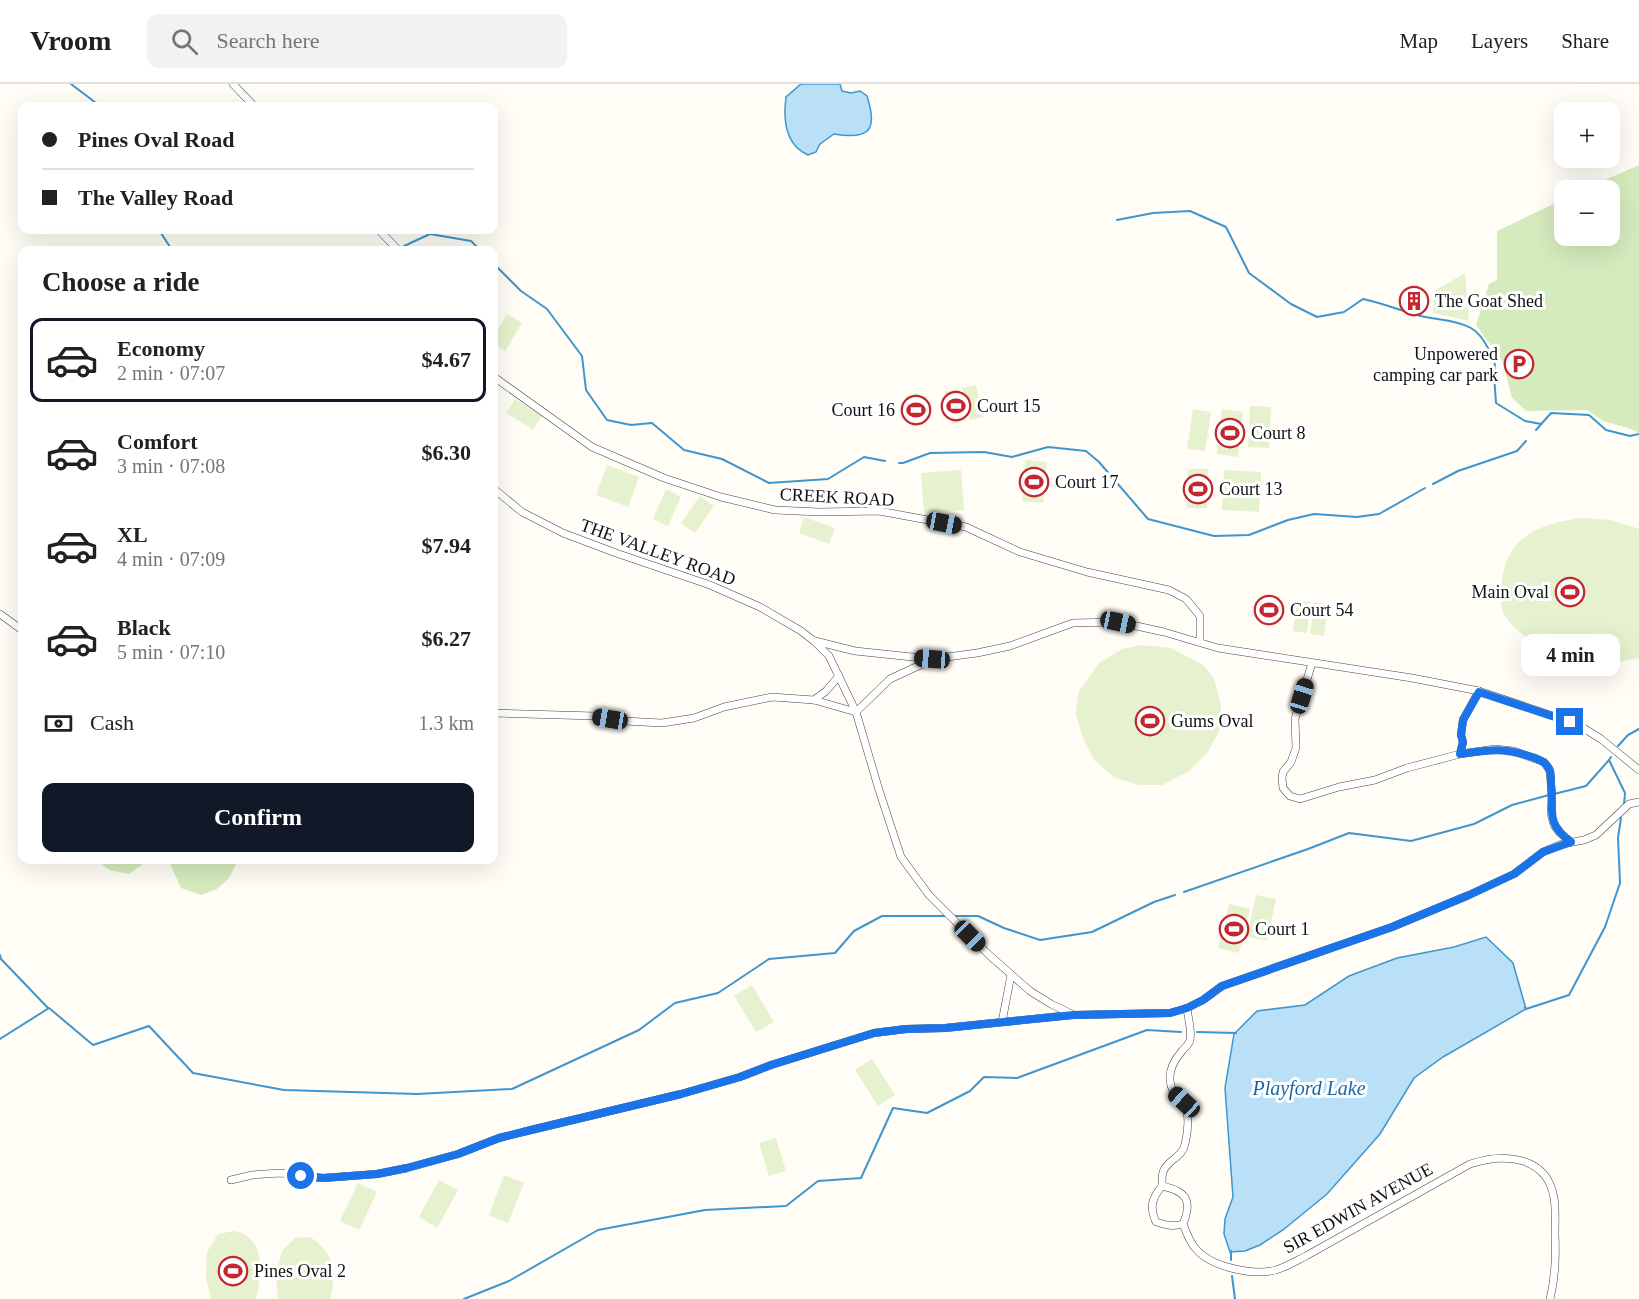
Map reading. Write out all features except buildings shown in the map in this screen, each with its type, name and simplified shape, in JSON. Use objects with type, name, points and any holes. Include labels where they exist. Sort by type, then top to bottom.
[{"type":"street","points":[[233,84],[250,102]]},
{"type":"street","points":[[383,234],[394,246]]},
{"type":"street","name":"CREEK ROAD","points":[[498,380],[592,447],[664,478],[721,497],[775,510],[879,511],[966,527],[1020,552],[1087,572],[1169,590],[1186,599],[1200,616],[1200,642]]},
{"type":"street","name":"THE VALLEY ROAD","points":[[498,492],[522,512],[563,533],[710,585],[760,607],[801,631],[830,656],[856,712],[890,679],[932,659]]},
{"type":"street","points":[[0,614],[18,627]]},
{"type":"street","name":"THE VALLEY ROAD","points":[[814,640],[855,651],[932,659],[1010,646],[1073,623],[1118,622],[1164,632],[1218,648],[1432,681],[1479,692],[1576,724],[1601,739],[1639,770]]},
{"type":"street","points":[[1312,663],[1295,719],[1296,748],[1282,778],[1283,788],[1290,796],[1300,799],[1460,754],[1495,749],[1514,751],[1544,762],[1550,771],[1551,814],[1554,825],[1571,842]]},
{"type":"street","points":[[814,700],[826,691],[839,676]]},
{"type":"street","points":[[1460,754],[1463,742],[1461,735],[1463,720],[1479,692]]},
{"type":"street","points":[[498,713],[595,716],[624,721],[662,723],[694,718],[724,707],[772,696],[814,700],[856,712],[901,857],[929,895],[1011,975],[1030,991],[1074,1015]]},
{"type":"street","points":[[231,1180],[252,1175],[280,1173],[323,1178],[377,1174],[407,1168],[458,1154],[499,1138],[681,1094],[740,1077],[874,1033],[1074,1015],[1170,1013],[1203,1000],[1222,986],[1392,927],[1469,895],[1514,874],[1543,852],[1596,835],[1629,804],[1639,802]]},
{"type":"street","points":[[1002,1022],[1011,975]]},
{"type":"street","points":[[1162,1186],[1183,1193],[1188,1202],[1187,1215],[1183,1224],[1170,1226],[1156,1222],[1151,1212],[1156,1193],[1162,1186],[1163,1171],[1185,1146],[1188,1126],[1184,1102],[1174,1093],[1170,1081],[1171,1067],[1191,1038],[1187,1008]]},
{"type":"street","name":"SIR EDWIN AVENUE","points":[[1183,1224],[1196,1249],[1212,1262],[1260,1272],[1274,1270],[1306,1256],[1470,1164],[1485,1158],[1508,1157],[1527,1162],[1537,1168],[1547,1179],[1554,1197],[1556,1253],[1550,1299]]},
{"type":"green space","points":[[1639,165],[1639,433],[1603,421],[1587,410],[1526,411],[1512,398],[1503,362],[1476,325],[1489,284],[1497,280],[1497,231],[1554,204],[1554,246],[1620,246],[1620,180],[1605,180]]},
{"type":"green space","points":[[1465,273],[1469,321],[1433,313],[1434,291]]},
{"type":"green space","points":[[507,314],[522,323],[505,351],[498,347],[498,330]]},
{"type":"green space","points":[[976,385],[983,417],[970,420],[962,388]]},
{"type":"green space","name":"Court 15","points":[[959,389],[966,420],[952,424],[945,392]]},
{"type":"green space","name":"Court 16","points":[[919,393],[926,424],[912,427],[905,396]]},
{"type":"green space","points":[[515,399],[542,416],[533,430],[506,413]]},
{"type":"green space","points":[[1250,406],[1271,407],[1269,448],[1248,447]]},
{"type":"green space","points":[[1193,409],[1211,412],[1205,451],[1187,449]]},
{"type":"green space","name":"Court 8","points":[[1222,409],[1243,412],[1238,457],[1217,454]]},
{"type":"green space","name":"Court 17","points":[[1025,460],[1047,462],[1043,503],[1022,501]]},
{"type":"green space","points":[[607,465],[639,477],[628,507],[596,495]]},
{"type":"green space","name":"Court 13","points":[[1188,469],[1208,469],[1207,508],[1187,508]]},
{"type":"green space","points":[[961,470],[964,510],[924,513],[921,473]]},
{"type":"green space","points":[[1224,470],[1261,472],[1259,512],[1222,510]]},
{"type":"green space","points":[[666,489],[681,497],[668,526],[653,519]]},
{"type":"green space","points":[[700,496],[714,506],[695,533],[681,523]]},
{"type":"green space","points":[[804,517],[835,528],[829,544],[799,533]]},
{"type":"green space","name":"Main Oval","points":[[1582,518],[1610,520],[1639,529],[1639,658],[1593,662],[1562,656],[1534,643],[1514,627],[1503,612],[1501,592],[1505,565],[1519,542],[1529,534],[1553,523]]},
{"type":"green space","name":"Court 54","points":[[1263,595],[1280,597],[1275,626],[1259,623]]},
{"type":"green space","points":[[1297,600],[1311,602],[1307,633],[1293,631]]},
{"type":"green space","points":[[1314,602],[1328,604],[1324,636],[1310,634]]},
{"type":"green space","name":"Gums Oval","points":[[1141,645],[1171,648],[1202,664],[1214,678],[1221,706],[1221,727],[1208,752],[1189,771],[1162,785],[1139,785],[1115,778],[1094,760],[1083,738],[1076,715],[1078,693],[1099,663],[1122,649]]},
{"type":"green space","points":[[102,864],[143,864],[129,874],[108,869]]},
{"type":"green space","points":[[170,864],[236,864],[229,878],[217,889],[201,895],[181,888]]},
{"type":"green space","points":[[1256,895],[1276,899],[1267,941],[1247,937]]},
{"type":"green space","name":"Court 1","points":[[1229,904],[1250,909],[1239,953],[1218,948]]},
{"type":"green space","points":[[752,985],[774,1022],[756,1032],[734,996]]},
{"type":"green space","points":[[872,1059],[895,1095],[878,1106],[855,1070]]},
{"type":"green space","points":[[776,1138],[786,1171],[769,1176],[759,1143]]},
{"type":"green space","points":[[504,1175],[524,1183],[508,1223],[489,1215]]},
{"type":"green space","points":[[439,1180],[458,1190],[437,1228],[419,1217]]},
{"type":"green space","points":[[358,1183],[377,1192],[359,1230],[340,1221]]},
{"type":"green space","name":"Pines Oval 2","points":[[234,1231],[246,1235],[257,1249],[260,1265],[256,1299],[211,1299],[206,1278],[207,1252],[218,1234]]},
{"type":"green space","points":[[310,1237],[325,1250],[332,1264],[333,1280],[330,1299],[278,1299],[276,1275],[282,1251],[295,1238]]},
{"type":"water","points":[[801,84],[840,84],[842,91],[851,93],[860,91],[867,96],[872,117],[868,130],[856,135],[834,134],[820,144],[816,152],[808,155],[800,151],[787,131],[785,114],[786,97]]},
{"type":"water","name":"Playford Lake","points":[[1486,937],[1513,963],[1526,1009],[1443,1057],[1414,1078],[1380,1134],[1327,1194],[1283,1230],[1260,1245],[1245,1251],[1230,1252],[1224,1234],[1225,1219],[1233,1197],[1225,1088],[1234,1034],[1257,1011],[1305,1005],[1349,976],[1397,958],[1454,947]]},
{"type":"waterway","points":[[71,84],[95,102]]},
{"type":"waterway","points":[[1117,220],[1153,213],[1190,211],[1226,227],[1249,273],[1291,304],[1317,317],[1344,312],[1363,299],[1417,315],[1465,325],[1476,332],[1489,350]]},
{"type":"waterway","points":[[162,234],[169,246]]},
{"type":"waterway","points":[[404,246],[430,234]]},
{"type":"waterway","points":[[430,234],[471,241],[476,246]]},
{"type":"waterway","points":[[498,268],[521,291],[547,309],[582,356],[586,390],[607,420],[631,425],[652,423],[684,450],[722,459],[769,483],[828,479],[864,457],[885,461]]},
{"type":"waterway","points":[[1495,362],[1496,403],[1525,421],[1541,424]]},
{"type":"waterway","points":[[1536,430],[1551,413],[1589,415],[1606,430],[1630,436],[1639,434]]},
{"type":"waterway","points":[[1433,484],[1458,471],[1517,451],[1526,441]]},
{"type":"waterway","points":[[899,463],[930,453],[984,452],[1012,457],[1048,447],[1086,451],[1099,462],[1148,519],[1214,536],[1249,535],[1288,520],[1314,514],[1357,517],[1379,514],[1425,488]]},
{"type":"waterway","points":[[1618,746],[1628,735],[1639,729]]},
{"type":"waterway","points":[[1611,757],[1609,760],[1625,793],[1624,804]]},
{"type":"waterway","points":[[1554,794],[1586,786],[1609,760]]},
{"type":"waterway","points":[[1184,892],[1349,833],[1411,841],[1474,824],[1512,805],[1549,795]]},
{"type":"waterway","points":[[1525,1007],[1526,1009],[1569,995],[1605,927],[1620,883],[1618,838],[1621,818]]},
{"type":"waterway","points":[[953,916],[978,916],[1004,928],[1040,940],[1092,932],[1154,902],[1175,895]]},
{"type":"waterway","points":[[0,1039],[49,1008],[93,1045],[149,1026],[193,1073],[284,1090],[417,1094],[512,1089],[639,1030],[675,1003],[718,993],[769,959],[835,953],[854,931],[882,916],[947,916]]},
{"type":"waterway","points":[[0,955],[1,959],[48,1008]]},
{"type":"waterway","points":[[464,1299],[509,1281],[598,1230],[705,1210],[786,1206],[818,1181],[861,1178],[893,1108],[927,1113],[970,1091],[984,1077],[1017,1078],[1147,1030],[1181,1032]]},
{"type":"waterway","points":[[1197,1032],[1236,1033]]},
{"type":"waterway","points":[[1231,1251],[1231,1260]]},
{"type":"waterway","points":[[1232,1276],[1235,1299]]},
{"type":"place","name":"The Goat Shed","points":[[1414,301]]},
{"type":"place","name":"Unpowered camping car park","points":[[1519,364]]},
{"type":"place","name":"Court 15","points":[[956,406]]},
{"type":"place","name":"Court 16","points":[[916,410]]},
{"type":"place","name":"Court 8","points":[[1230,433]]},
{"type":"place","name":"Court 17","points":[[1034,482]]},
{"type":"place","name":"Court 13","points":[[1198,489]]},
{"type":"place","name":"Main Oval","points":[[1570,592]]},
{"type":"place","name":"Court 54","points":[[1269,610]]},
{"type":"place","name":"Gums Oval","points":[[1150,721]]},
{"type":"place","name":"Court 1","points":[[1234,929]]},
{"type":"place","name":"Pines Oval 2","points":[[233,1271]]},
{"type":"route","points":[[301,1176],[323,1178],[377,1174],[407,1168],[458,1154],[499,1138],[681,1094],[740,1077],[874,1033],[1074,1015],[1170,1013],[1187,1008],[1222,986],[1392,927],[1469,895],[1514,874],[1543,852],[1571,842],[1554,825],[1551,814],[1550,771],[1544,762],[1514,751],[1495,749],[1460,754],[1463,742],[1461,735],[1463,720],[1479,692],[1570,722]]}]
